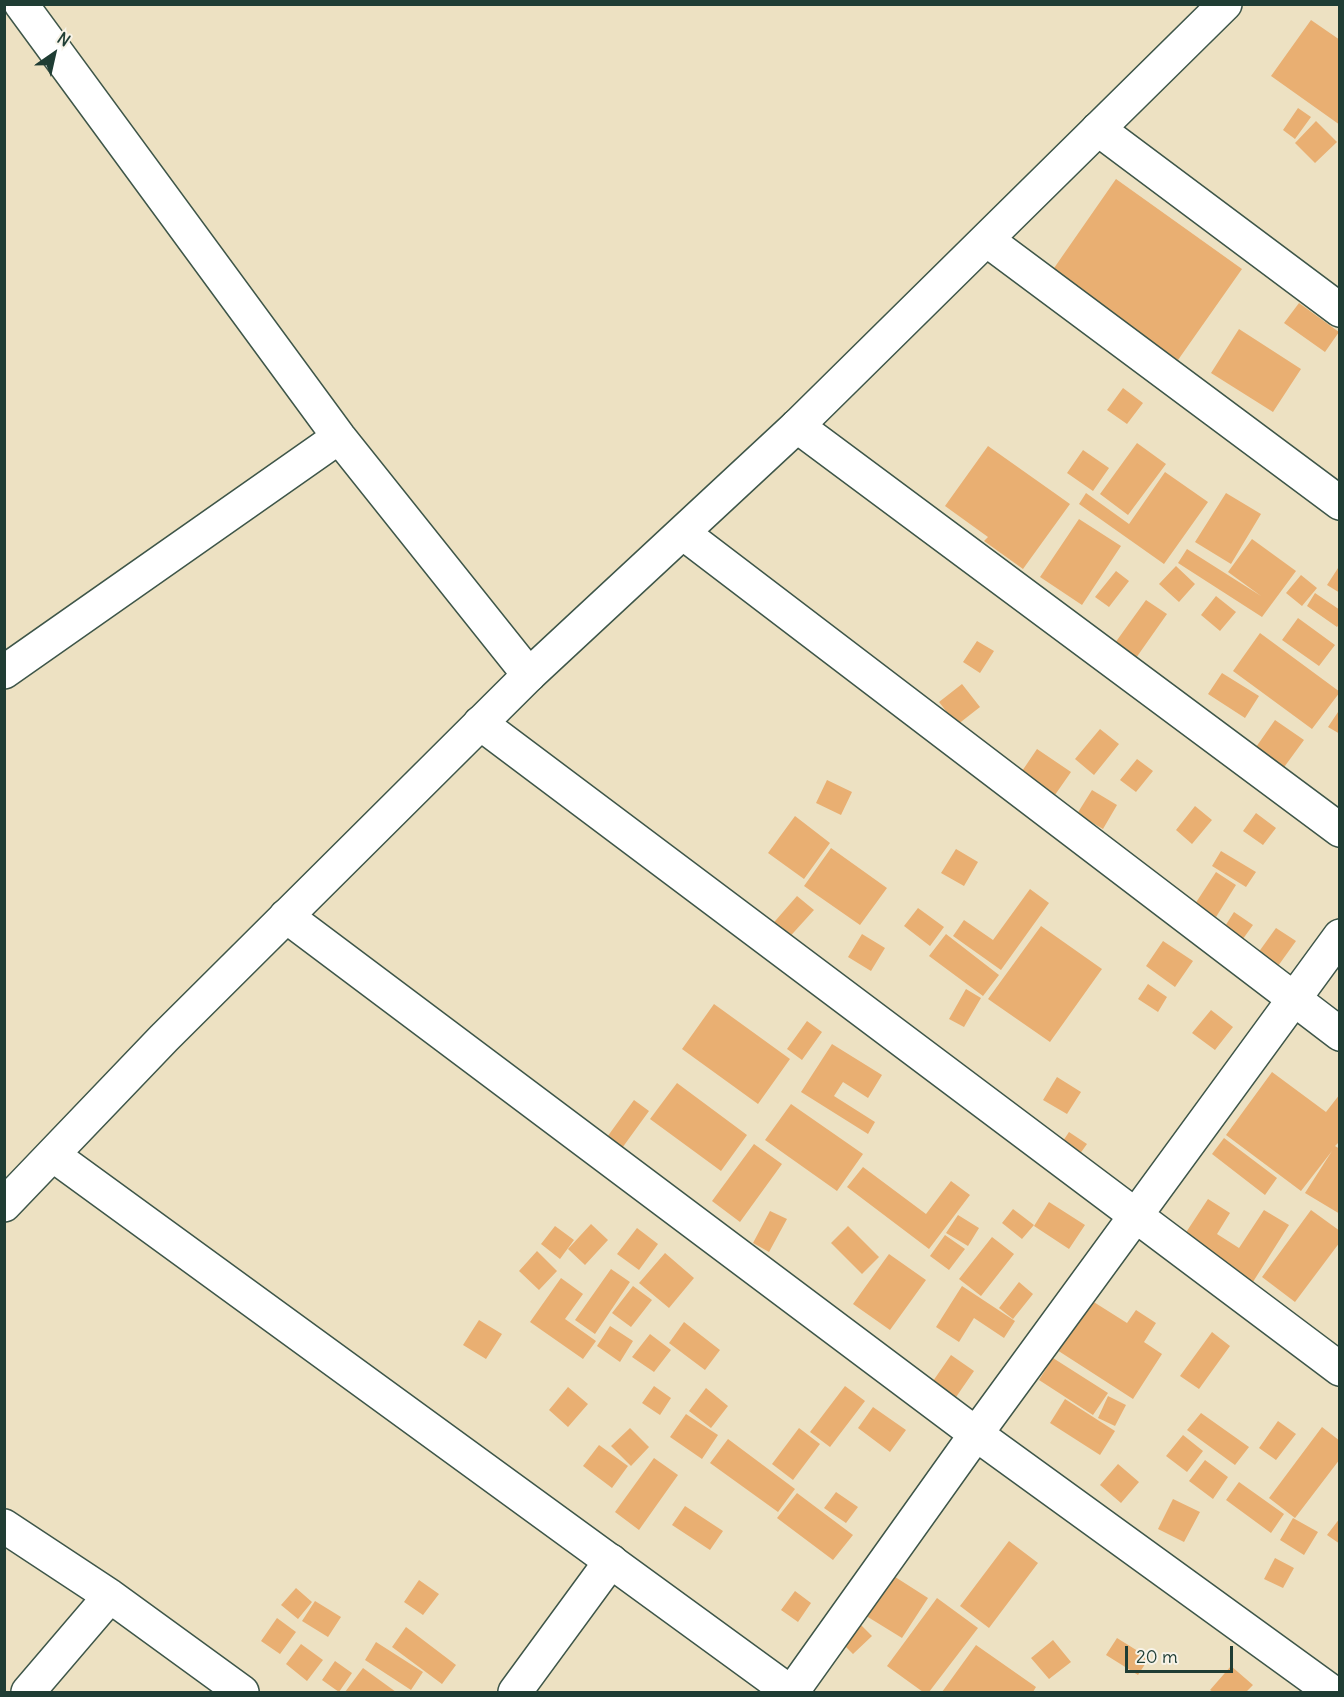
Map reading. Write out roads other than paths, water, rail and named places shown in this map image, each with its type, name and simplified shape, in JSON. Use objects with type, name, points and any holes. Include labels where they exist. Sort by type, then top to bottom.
[{"type":"street","points":[[21,4],[339,437],[529,675]]},
{"type":"street","points":[[4,1205],[164,1038],[480,723],[797,426],[1225,4]]},
{"type":"street","points":[[1098,129],[1340,310]]},
{"type":"street","points":[[987,240],[1340,503]]},
{"type":"street","points":[[797,426],[1340,830]]},
{"type":"street","points":[[4,672],[339,437]]},
{"type":"street","points":[[682,533],[1340,1034]]},
{"type":"street","points":[[480,723],[1340,1369]]},
{"type":"street","points":[[286,916],[976,1434],[1332,1692]]},
{"type":"street","points":[[53,1155],[791,1692],[976,1434],[1340,936]]},
{"type":"street","points":[[4,1526],[110,1596],[242,1692]]},
{"type":"street","points":[[515,1692],[611,1561]]},
{"type":"street","points":[[28,1692],[110,1596]]}]
